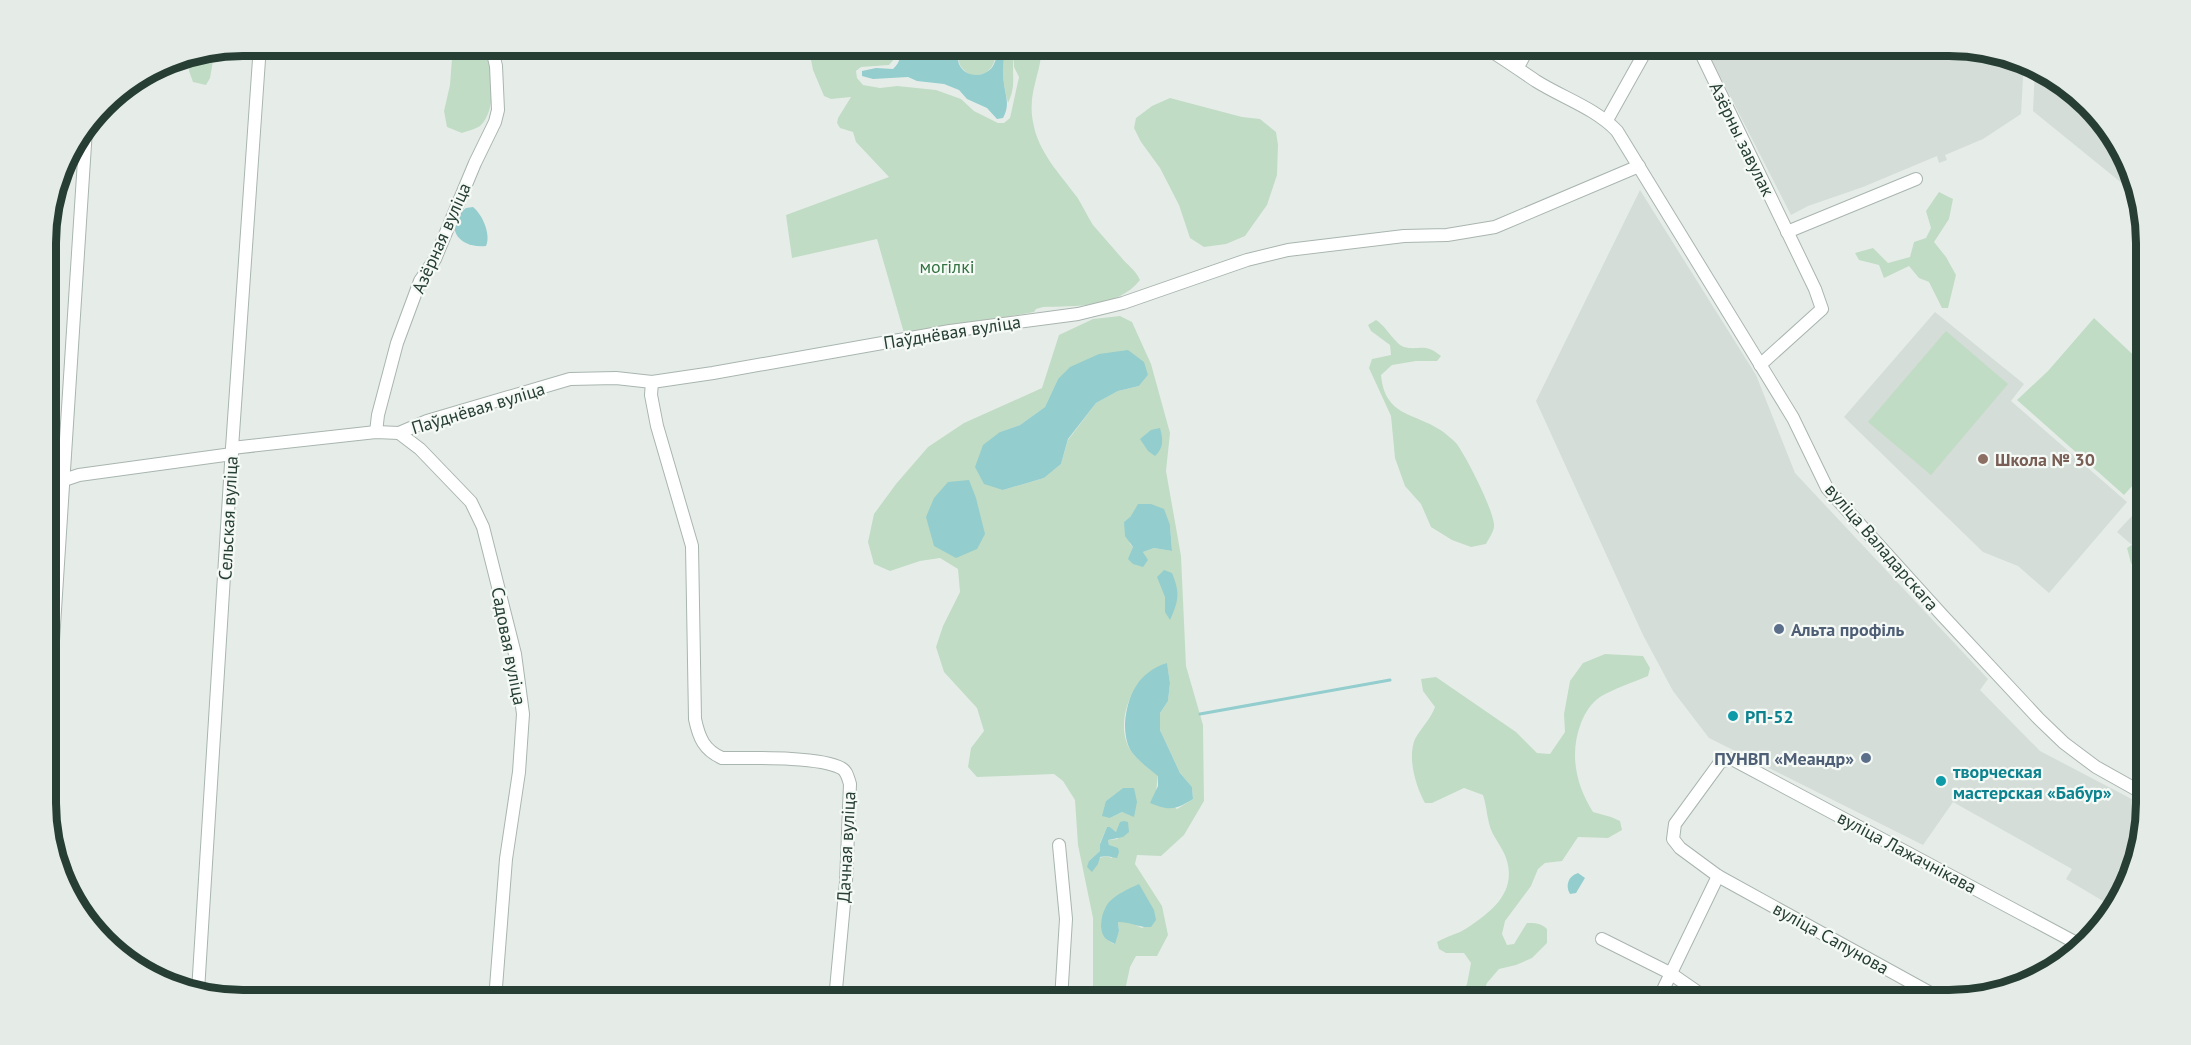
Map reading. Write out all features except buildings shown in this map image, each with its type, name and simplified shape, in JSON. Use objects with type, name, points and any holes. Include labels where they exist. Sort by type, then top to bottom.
[{"type":"street","name":"Сельская вуліца","points":[[198,984],[259,55]]},
{"type":"street","name":"Азёрная вуліца","points":[[376,432],[378,415],[397,343],[420,281],[435,259],[475,163],[495,122],[498,110],[493,55]]},
{"type":"street","points":[[1497,55],[1537,81],[1607,120],[1643,55]]},
{"type":"street","points":[[1518,67],[1525,55]]},
{"type":"street","name":"Азёрны завулак","points":[[1702,55],[1815,288],[1822,309],[1760,365]]},
{"type":"street","name":"вуліца Валадарскага","points":[[1607,120],[1617,130],[1793,418],[1827,488],[2007,685],[2064,742],[2096,767],[2136,789]]},
{"type":"street","points":[[56,593],[85,142]]},
{"type":"street","name":"Паўднёвая вуліца","points":[[64,480],[79,475],[232,451],[376,432],[399,433],[427,421],[570,379],[616,378],[652,382],[950,331],[1078,314],[1123,303],[1247,260],[1288,250],[1404,236],[1447,236],[1495,227],[1639,166]]},
{"type":"street","points":[[1787,232],[1916,179]]},
{"type":"street","name":"Дачная вуліца","points":[[652,382],[651,395],[657,426],[692,546],[695,719],[698,734],[711,753],[722,758],[813,762],[842,768],[847,774],[850,784],[846,882],[836,990]]},
{"type":"street","name":"Садовая вуліца","points":[[399,433],[420,449],[471,501],[483,527],[515,654],[523,714],[519,772],[506,859],[496,990]]},
{"type":"street","name":"вуліца Сапунова","points":[[1732,759],[1721,761],[1675,824],[1673,839],[1680,848],[1718,876],[1923,989]]},
{"type":"street","name":"вуліца Лажачнікава","points":[[1732,759],[2074,941]]},
{"type":"street","points":[[1059,845],[1066,919],[1062,990]]},
{"type":"street","points":[[1663,989],[1718,876]]},
{"type":"street","points":[[1602,939],[1670,973],[1693,989]]},
{"type":"shaded area","points":[[1709,55],[1949,55],[1985,59],[2023,72],[2021,114],[1983,139],[1945,155],[1947,160],[1939,163],[1937,156],[1863,187],[1808,206],[1791,215]]},
{"type":"shaded area","points":[[2035,77],[2062,94],[2081,110],[2097,129],[2110,149],[2127,187],[2033,111]]},
{"type":"shaded area","points":[[1640,190],[1756,375],[1795,473],[1988,679],[1980,690],[2040,751],[2136,801],[2134,827],[2126,863],[2106,903],[2066,879],[2072,869],[1953,802],[1923,845],[1709,738],[1673,691],[1643,635],[1536,401]]},
{"type":"shaded area","name":"Школа № 30","points":[[1935,312],[2024,384],[2011,401],[2127,502],[2049,593],[2018,566],[1983,552],[1844,417]]},
{"type":"shaded area","points":[[2136,512],[2136,548],[2117,532]]},
{"type":"green space","points":[[452,55],[489,55],[492,75],[492,99],[486,119],[480,126],[462,133],[447,127],[444,111],[450,85]]},
{"type":"green space","name":"могілкі","points":[[810,55],[896,55],[889,65],[861,67],[856,71],[857,78],[863,85],[880,88],[897,86],[936,90],[961,99],[974,111],[998,123],[1004,123],[1010,118],[1019,77],[1014,67],[1014,56],[1013,85],[1008,103],[1003,74],[1005,55],[1041,55],[1032,101],[1033,122],[1040,143],[1050,162],[1077,197],[1093,225],[1134,270],[1140,280],[1120,296],[1095,304],[1043,307],[1034,312],[957,328],[945,326],[904,333],[877,239],[792,258],[786,215],[889,177],[856,142],[853,132],[840,128],[837,123],[851,97],[831,99],[824,96],[813,70]]},
{"type":"green space","points":[[959,55],[997,55],[991,68],[984,74],[970,75],[959,62]]},
{"type":"green space","points":[[214,58],[210,78],[206,85],[193,82],[189,71],[189,64]]},
{"type":"green space","points":[[1170,98],[1242,117],[1260,119],[1276,132],[1277,175],[1267,205],[1245,236],[1226,244],[1204,247],[1190,238],[1179,205],[1160,168],[1134,128],[1136,118],[1152,106]]},
{"type":"green space","points":[[1939,192],[1953,199],[1949,219],[1934,242],[1956,275],[1948,308],[1942,308],[1929,282],[1919,278],[1909,266],[1884,278],[1879,265],[1859,260],[1855,253],[1873,248],[1888,263],[1910,257],[1914,242],[1926,238],[1931,228],[1926,211]]},
{"type":"green space","points":[[1120,316],[1132,322],[1151,364],[1170,433],[1166,471],[1181,556],[1186,666],[1203,725],[1204,801],[1184,835],[1161,856],[1137,855],[1135,864],[1162,906],[1168,935],[1157,956],[1136,956],[1130,967],[1125,989],[1093,990],[1093,918],[1078,845],[1075,800],[1063,781],[1054,774],[977,777],[968,767],[971,748],[984,731],[977,708],[944,672],[936,647],[943,626],[960,592],[958,569],[940,558],[920,561],[890,571],[874,564],[868,542],[874,514],[928,447],[964,423],[1042,388],[1059,335],[1093,319]],"holes":[[[1148,375],[1139,386],[1118,391],[1096,403],[1068,440],[1061,464],[1044,478],[1003,490],[1000,432],[1020,425],[1045,407],[1058,379]],[[1131,516],[1170,525],[1172,551],[1154,548],[1143,552],[1147,560],[1132,552],[1133,547],[1130,544],[1124,522]],[[1167,664],[1170,683],[1168,701],[1160,713],[1160,730],[1180,773],[1192,787],[1193,799],[1177,809],[1156,792],[1158,775],[1136,757],[1126,740],[1125,713],[1130,700],[1136,687],[1155,669]],[[1123,788],[1134,816],[1122,812],[1110,818],[1106,801]],[[1107,827],[1116,832],[1119,830],[1118,839],[1108,840],[1112,858],[1106,856],[1089,861],[1100,851],[1100,843]],[[1156,920],[1142,928],[1129,922],[1118,922],[1119,931],[1114,944],[1106,939],[1101,921]]]},
{"type":"green space","points":[[2094,318],[2136,358],[2136,482],[2124,495],[2017,400],[2048,371]]},
{"type":"green space","points":[[1376,320],[1404,347],[1426,348],[1441,356],[1437,361],[1416,361],[1392,365],[1381,375],[1384,389],[1388,399],[1402,412],[1442,431],[1460,449],[1473,471],[1493,520],[1494,527],[1486,544],[1471,547],[1452,540],[1431,527],[1421,504],[1405,486],[1395,458],[1391,416],[1369,368],[1372,359],[1391,355],[1390,345],[1371,331],[1368,325]]},
{"type":"green space","points":[[1946,331],[2008,384],[1931,475],[1868,422]]},
{"type":"green space","points":[[2136,542],[2136,569],[2131,563],[2127,548]]},
{"type":"green space","points":[[1605,654],[1643,656],[1650,668],[1648,676],[1600,697],[1591,705],[1581,723],[1575,746],[1576,769],[1587,802],[1593,812],[1620,821],[1622,830],[1608,838],[1578,837],[1562,861],[1545,863],[1538,869],[1531,886],[1505,921],[1502,934],[1507,945],[1514,944],[1527,923],[1538,924],[1547,929],[1547,943],[1532,958],[1499,969],[1484,989],[1464,989],[1471,963],[1464,953],[1446,953],[1439,949],[1437,942],[1467,928],[1493,908],[1505,892],[1509,872],[1506,857],[1490,828],[1483,795],[1464,788],[1432,803],[1425,803],[1416,781],[1412,755],[1415,739],[1435,707],[1423,691],[1421,679],[1436,677],[1516,732],[1537,753],[1550,754],[1565,732],[1564,714],[1570,681],[1583,663]]},
{"type":"water","points":[[900,55],[958,55],[958,62],[962,69],[977,75],[991,69],[997,55],[1005,55],[1003,79],[1007,105],[1003,118],[997,119],[987,108],[967,99],[959,90],[944,84],[917,81],[908,77],[873,79],[862,76],[862,71],[876,68],[893,69]]},
{"type":"water","points":[[473,207],[485,225],[486,246],[468,244],[461,240],[455,229],[455,222],[459,215],[466,208]]},
{"type":"water","points":[[1128,350],[1144,362],[1148,375],[1139,386],[1118,391],[1096,403],[1068,439],[1061,464],[1044,478],[1003,490],[984,484],[975,467],[983,445],[1000,432],[1020,425],[1045,407],[1058,379],[1070,367],[1099,354]]},
{"type":"water","points":[[1160,428],[1162,443],[1155,456],[1148,451],[1140,439],[1151,430]]},
{"type":"water","points":[[969,480],[985,534],[977,549],[956,558],[934,546],[926,517],[934,498],[948,482]]},
{"type":"water","points":[[1138,504],[1151,504],[1164,509],[1170,525],[1172,551],[1154,548],[1143,552],[1148,560],[1143,567],[1133,564],[1128,559],[1133,547],[1125,536],[1124,522],[1131,516]]},
{"type":"water","points":[[1164,570],[1172,573],[1177,591],[1177,602],[1170,620],[1165,612],[1165,597],[1157,577]]},
{"type":"water","points":[[1167,663],[1170,683],[1168,701],[1160,713],[1160,730],[1180,773],[1192,787],[1193,799],[1172,808],[1150,803],[1158,786],[1158,776],[1131,751],[1125,727],[1128,704],[1136,686],[1148,672]]},
{"type":"water","points":[[1123,788],[1134,788],[1137,802],[1134,817],[1122,812],[1110,818],[1102,816],[1106,801]]},
{"type":"water","points":[[1120,822],[1128,822],[1129,832],[1123,837],[1108,840],[1109,845],[1118,848],[1117,858],[1100,857],[1092,872],[1087,867],[1089,861],[1100,851],[1100,844],[1107,827],[1116,832]]},
{"type":"water","points":[[1578,873],[1585,878],[1576,893],[1570,894],[1568,882]]},
{"type":"water","points":[[1139,884],[1154,910],[1156,920],[1151,927],[1118,922],[1119,931],[1115,944],[1103,935],[1104,910],[1109,902]]},
{"type":"waterway","points":[[1200,714],[1390,680]]},
{"type":"place","name":"Школа № 30","points":[[1983,459]]},
{"type":"place","name":"Альта профіль","points":[[1779,629]]},
{"type":"place","name":"РП-52","points":[[1733,716]]},
{"type":"place","name":"ПУНВП «Меандр»","points":[[1866,758]]},
{"type":"place","name":"творческая мастерская «Бабур»","points":[[1941,781]]}]
